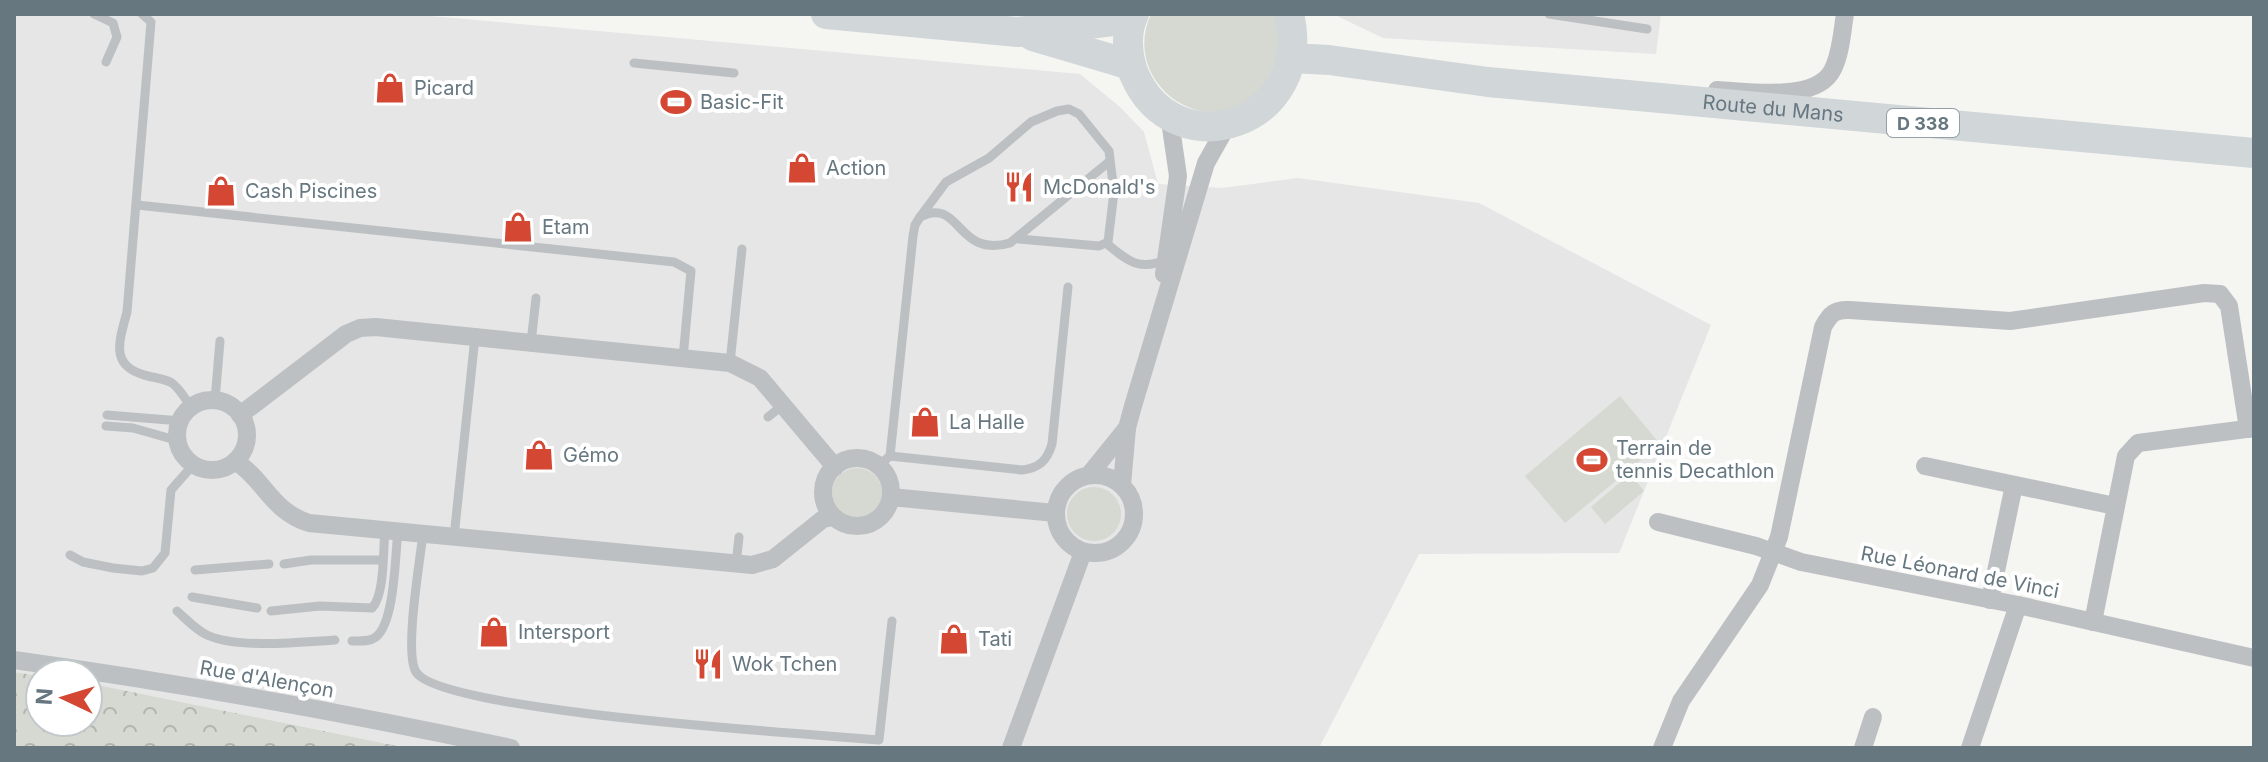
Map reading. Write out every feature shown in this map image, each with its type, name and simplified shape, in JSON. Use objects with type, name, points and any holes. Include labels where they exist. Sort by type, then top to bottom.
[{"type":"main road","points":[[826,14],[1018,32],[1131,65]]},
{"type":"main road","points":[[1018,32],[1132,17],[1128,42],[1131,65],[1139,84],[1152,101],[1169,114],[1187,123],[1207,126],[1228,124],[1250,116],[1270,101],[1284,81],[1292,58],[1294,36],[1289,14]]},
{"type":"main road","name":"Route du Mans","points":[[1292,58],[1329,60],[1488,82],[2254,153]]},
{"type":"street","points":[[1593,91],[1809,90],[1828,77],[1834,68],[1845,14]]},
{"type":"street","points":[[1155,331],[1178,176],[1169,114]]},
{"type":"street","points":[[1122,485],[1127,428],[1155,331],[1206,163],[1228,124]]},
{"type":"street","points":[[1662,748],[1681,701],[1760,585],[1779,537],[1823,327],[1830,315],[1840,309],[2010,321],[2204,293],[2220,294],[2229,306],[2251,429],[2138,443],[2126,456],[2093,622]]},
{"type":"street","points":[[240,415],[335,342],[360,328],[376,327],[730,363],[760,378],[776,411],[835,467]]},
{"type":"street","points":[[215,400],[232,406],[240,415],[248,438],[235,461],[228,467],[210,471],[193,465],[181,451],[177,433],[186,415],[197,403],[215,400]]},
{"type":"street","points":[[1089,475],[1127,428]]},
{"type":"street","points":[[856,458],[884,461],[891,497],[882,515],[866,525],[849,526],[833,517],[827,510],[823,491],[835,467],[856,458]]},
{"type":"street","points":[[235,461],[249,470],[277,506],[296,519],[309,523],[736,564],[767,563],[823,519],[833,517]]},
{"type":"street","points":[[1925,466],[2115,506]]},
{"type":"street","points":[[1089,475],[1107,476],[1122,485],[1133,504],[1134,515],[1128,536],[1104,553],[1083,552],[1063,537],[1055,513],[1065,488],[1089,475]]},
{"type":"street","points":[[1990,600],[2014,485]]},
{"type":"street","points":[[891,497],[1055,513]]},
{"type":"street","name":"Rue Léonard de Vinci","points":[[1658,522],[1801,562],[2018,605],[2254,658]]},
{"type":"street","points":[[1011,748],[1083,552]]},
{"type":"street","points":[[1970,748],[2018,605]]},
{"type":"street","name":"Rue d'Alençon","points":[[14,660],[110,673],[408,726],[511,748]]},
{"type":"street","points":[[1867,747],[1873,717]]},
{"type":"lane","points":[[94,14],[113,23],[117,37],[106,62]]},
{"type":"lane","points":[[142,14],[151,22],[127,312],[119,353],[134,372],[171,383],[186,415],[106,421],[179,441]]},
{"type":"lane","points":[[1549,14],[1647,29]]},
{"type":"lane","points":[[634,63],[734,73]]},
{"type":"lane","points":[[1068,287],[1052,444],[1043,463],[1033,469],[1022,470],[884,461],[915,225],[946,182],[989,158],[1031,122],[1069,109],[1079,114],[1109,151],[1114,192],[1107,244]]},
{"type":"lane","points":[[920,217],[930,212],[940,212],[949,217],[967,237],[985,246],[1001,246],[1019,239],[1110,161]]},
{"type":"lane","points":[[137,205],[674,262],[691,271],[683,358]]},
{"type":"lane","points":[[1019,239],[1099,246],[1107,244]]},
{"type":"lane","points":[[1107,244],[1132,263],[1154,265],[1166,260]]},
{"type":"lane","points":[[730,363],[742,249]]},
{"type":"lane","points":[[531,343],[536,298]]},
{"type":"lane","points":[[454,537],[475,337]]},
{"type":"lane","points":[[215,400],[220,341]]},
{"type":"lane","points":[[70,555],[83,562],[113,568],[142,571],[153,568],[165,553],[171,490],[193,465]]},
{"type":"lane","points":[[271,611],[320,606],[372,608],[378,602],[382,560],[392,531]]},
{"type":"lane","points":[[352,641],[370,641],[384,628],[388,614],[392,531]]},
{"type":"lane","points":[[423,534],[411,646],[416,672],[430,684],[486,699],[548,710],[879,740],[892,621]]},
{"type":"lane","points":[[736,564],[739,537]]},
{"type":"lane","points":[[284,564],[311,560],[382,560]]},
{"type":"lane","points":[[195,570],[269,564]]},
{"type":"lane","points":[[192,597],[257,608]]},
{"type":"lane","points":[[177,611],[205,635],[225,640],[298,643],[335,640]]},
{"type":"shaded area","points":[[14,14],[408,14],[1080,74],[1120,107],[1144,132],[1158,184],[1222,188],[1298,178],[1479,203],[1711,325],[1619,553],[1419,554],[1319,748],[407,748],[104,686],[104,658],[24,658],[24,674],[14,672]]},
{"type":"shaded area","points":[[1333,14],[1661,14],[1656,54],[1383,38]]},
{"type":"green space","points":[[1151,14],[1274,14],[1280,37],[1279,50],[1260,93],[1236,108],[1214,112],[1192,109],[1172,98],[1157,82],[1147,62],[1144,39]]},
{"type":"green space","name":"Terrain de tennis Decathlon","points":[[1620,396],[1660,444],[1565,523],[1525,476]]},
{"type":"green space","points":[[857,468],[875,475],[882,493],[875,511],[857,518],[839,511],[832,493],[839,475]]},
{"type":"green space","points":[[1630,474],[1644,491],[1605,524],[1591,507]]},
{"type":"green space","points":[[1094,487],[1113,495],[1121,514],[1113,533],[1094,541],[1075,533],[1067,514],[1075,495]]},
{"type":"green space","points":[[14,672],[24,674],[24,738],[104,738],[104,686],[407,748],[14,748]]},
{"type":"place","name":"Picard","points":[[390,88]]},
{"type":"place","name":"Basic-Fit","points":[[676,102]]},
{"type":"place","name":"Action","points":[[802,168]]},
{"type":"place","name":"McDonald's","points":[[1019,187]]},
{"type":"place","name":"Cash Piscines","points":[[221,191]]},
{"type":"place","name":"Etam","points":[[518,227]]},
{"type":"place","name":"La Halle","points":[[925,422]]},
{"type":"place","name":"Gémo","points":[[539,455]]},
{"type":"place","name":"Terrain de tennis Decathlon","points":[[1592,460]]},
{"type":"place","name":"Intersport","points":[[494,632]]},
{"type":"place","name":"Tati","points":[[954,639]]},
{"type":"place","name":"Wok Tchen","points":[[708,664]]}]
